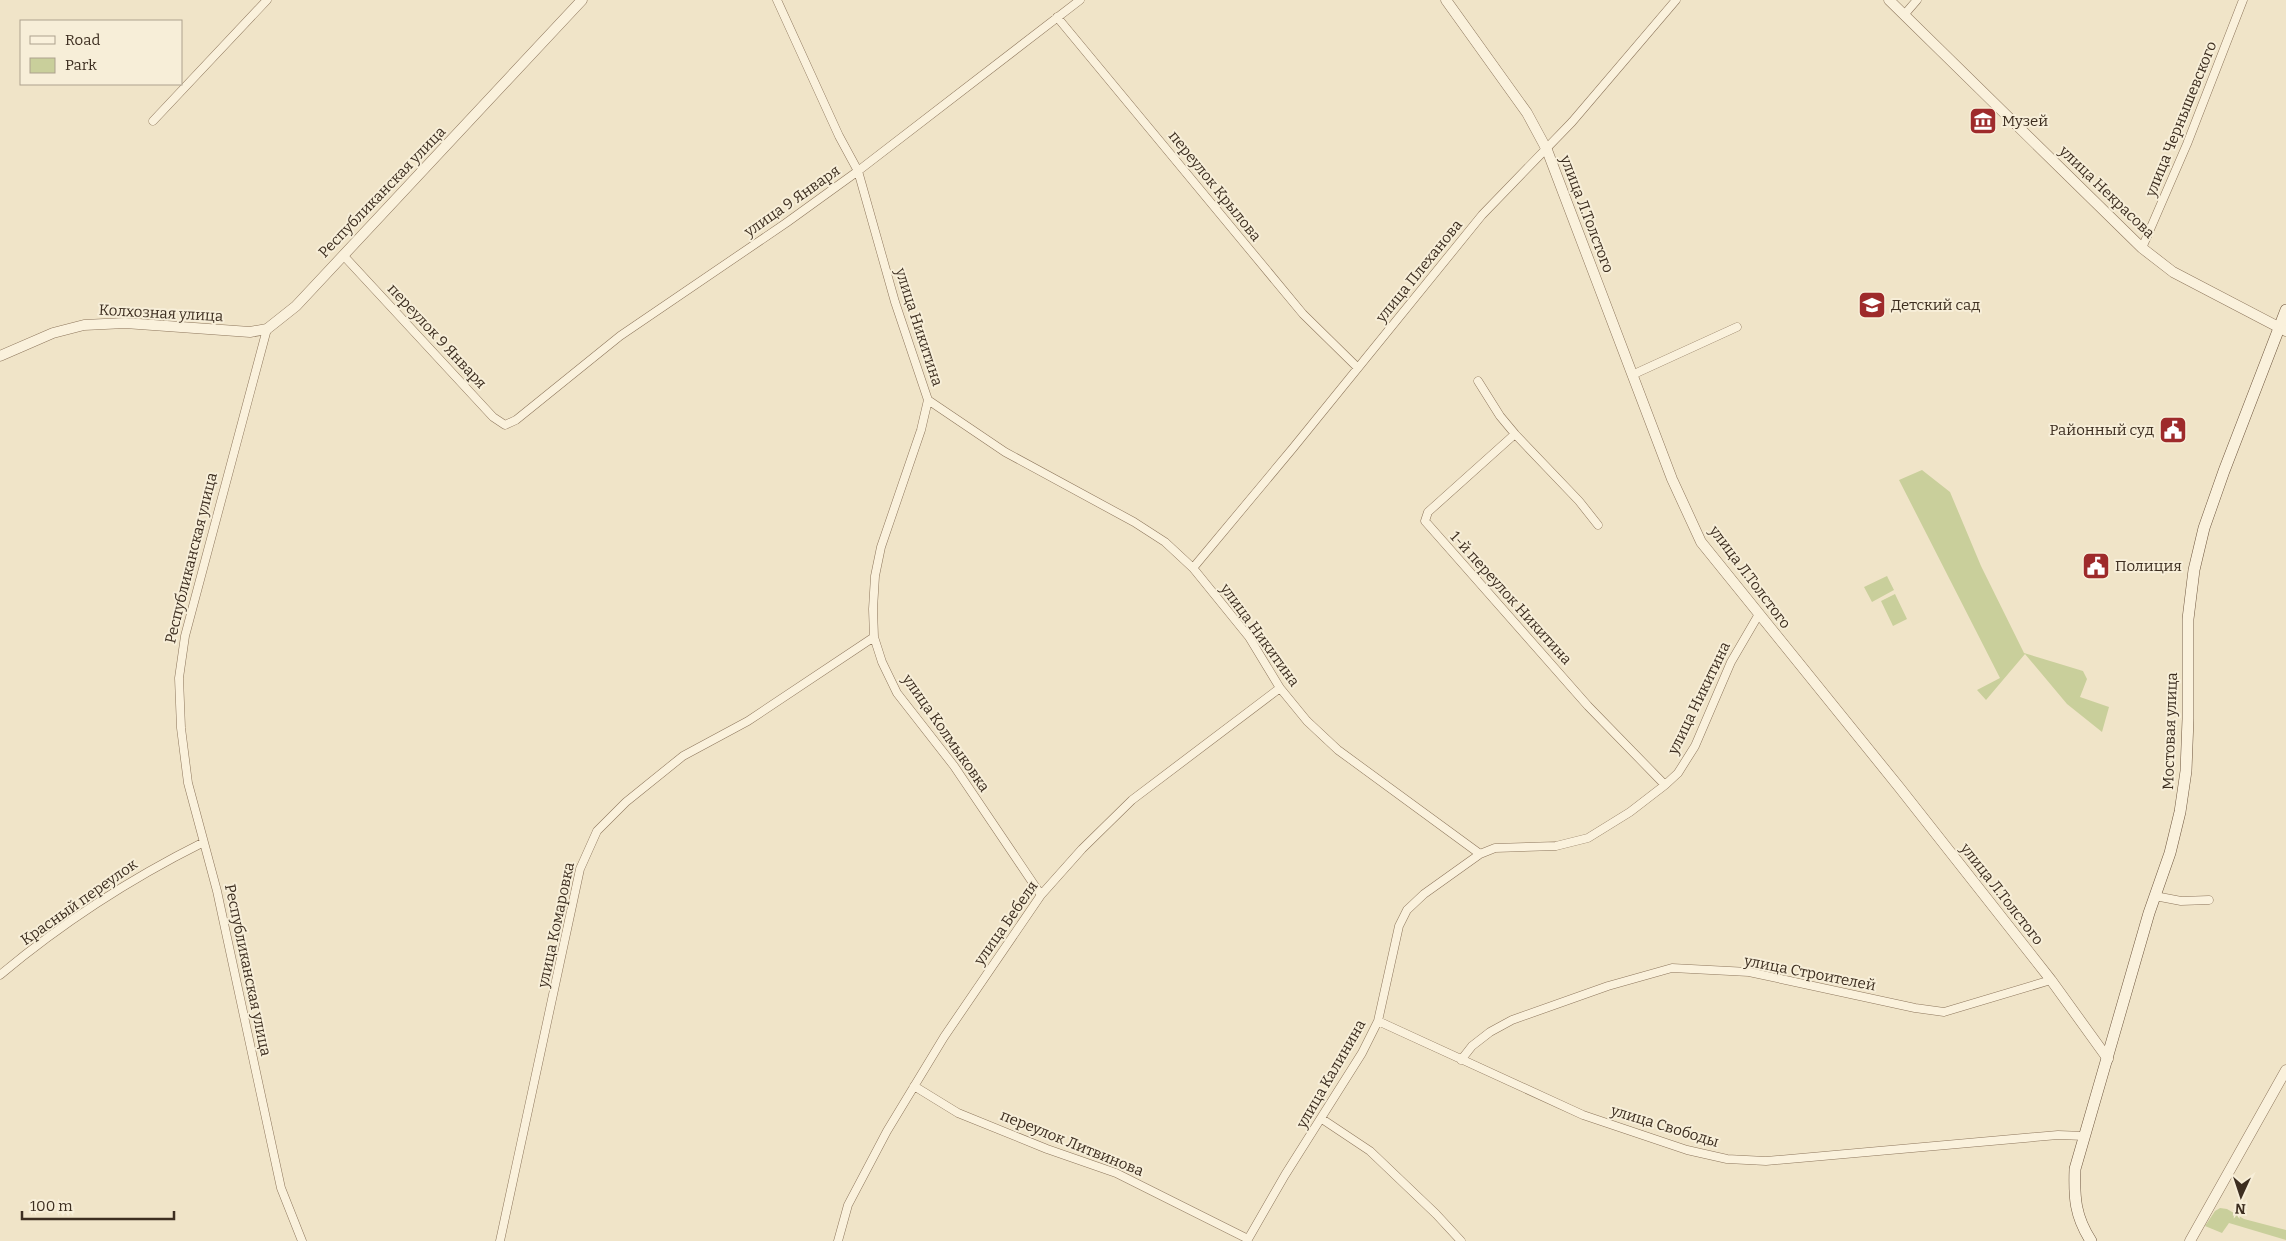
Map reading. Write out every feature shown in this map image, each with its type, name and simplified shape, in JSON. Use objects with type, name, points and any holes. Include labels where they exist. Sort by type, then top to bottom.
[{"type":"main road","name":"Мостовая улица","points":[[2091,1241],[2080,1223],[2074,1198],[2075,1169],[2170,853],[2180,812],[2186,771],[2188,619],[2194,570],[2204,528],[2224,471],[2282,329],[2286,310]]},
{"type":"street","points":[[153,121],[266,0]]},
{"type":"street","name":"Республиканская улица","points":[[302,1241],[281,1188],[217,891],[202,843],[188,783],[181,728],[180,678],[184,636],[267,329],[296,306],[582,0]]},
{"type":"street","name":"улица Никитина","points":[[777,0],[838,136],[858,171],[894,302],[928,400],[1005,452],[1134,522],[1165,542],[1193,568],[1249,637],[1280,688],[1306,721],[1338,750],[1480,854],[1495,848],[1556,846],[1588,838],[1630,812],[1665,785],[1678,772],[1695,746],[1731,662],[1759,614]]},
{"type":"street","name":"улица 9 Января","points":[[516,420],[620,336],[858,171],[1080,0]]},
{"type":"street","name":"улица Л.Толстого","points":[[1446,0],[1527,113],[1547,150],[1672,479],[1701,542],[1899,787],[2050,980],[2108,1058]]},
{"type":"street","name":"улица Плеханова","points":[[1193,568],[1482,215],[1547,150],[1676,0]]},
{"type":"street","name":"улица Некрасова","points":[[1889,0],[2142,248],[2173,272],[2282,329]]},
{"type":"street","points":[[1904,15],[1917,0]]},
{"type":"street","name":"улица Чернышевского","points":[[2142,248],[2183,152],[2243,0]]},
{"type":"street","name":"переулок Крылова","points":[[1057,17],[1303,314],[1358,368]]},
{"type":"street","name":"переулок 9 Января","points":[[343,255],[492,418],[505,425],[516,420]]},
{"type":"street","name":"Колхозная улица","points":[[0,356],[53,333],[84,325],[125,323],[250,332],[267,329]]},
{"type":"street","points":[[1632,375],[1736,326]]},
{"type":"street","points":[[1478,381],[1495,409],[1515,434],[1580,501],[1598,525]]},
{"type":"street","name":"улица Колмыковка","points":[[928,400],[921,430],[880,554],[874,584],[874,637],[882,662],[897,693],[954,766],[1041,895]]},
{"type":"street","name":"1-й переулок Никитина","points":[[1515,434],[1428,512],[1425,521],[1588,706],[1665,785]]},
{"type":"street","name":"улица Комаровка","points":[[500,1241],[580,869],[597,830],[626,802],[683,756],[748,721],[874,637]]},
{"type":"street","name":"улица Бебеля","points":[[838,1241],[848,1205],[887,1131],[944,1038],[1041,895],[1082,849],[1132,800],[1280,688]]},
{"type":"street","name":"Красный переулок","points":[[0,975],[105,897],[160,864],[202,843]]},
{"type":"street","name":"улица Калинина","points":[[1247,1240],[1285,1175],[1362,1053],[1378,1021],[1398,926],[1407,910],[1424,894],[1480,854]]},
{"type":"street","points":[[2156,896],[2181,901],[2209,900]]},
{"type":"street","name":"улица Строителей","points":[[1461,1060],[1472,1046],[1490,1032],[1512,1020],[1608,986],[1672,968],[1749,972],[1915,1008],[1944,1012],[2050,980]]},
{"type":"street","name":"улица Свободы","points":[[1378,1021],[1583,1115],[1687,1150],[1727,1159],[1766,1162],[2058,1135],[2085,1136]]},
{"type":"street","points":[[2190,1241],[2286,1070]]},
{"type":"street","name":"переулок Литвинова","points":[[914,1086],[958,1113],[1047,1149],[1116,1173],[1247,1240]]},
{"type":"street","points":[[1322,1119],[1370,1151],[1436,1214],[1461,1241]]},
{"type":"green space","points":[[1922,470],[1950,492],[1981,566],[2024,653],[2083,671],[2087,679],[2080,697],[2109,707],[2102,732],[2067,704],[2025,654],[1986,700],[1977,690],[2000,678],[1899,480]]},
{"type":"green space","points":[[1887,576],[1894,590],[1872,602],[1864,587]]},
{"type":"green space","points":[[1895,594],[1907,619],[1893,626],[1881,601]]},
{"type":"green space","points":[[2220,1208],[2227,1209],[2244,1219],[2286,1230],[2286,1240],[2229,1223],[2222,1233],[2205,1226],[2215,1211]]},
{"type":"place","name":"Музей","points":[[1983,121]]},
{"type":"place","name":"Детский сад","points":[[1872,305]]},
{"type":"place","name":"Районный суд","points":[[2173,430]]},
{"type":"place","name":"Полиция","points":[[2096,566]]}]
